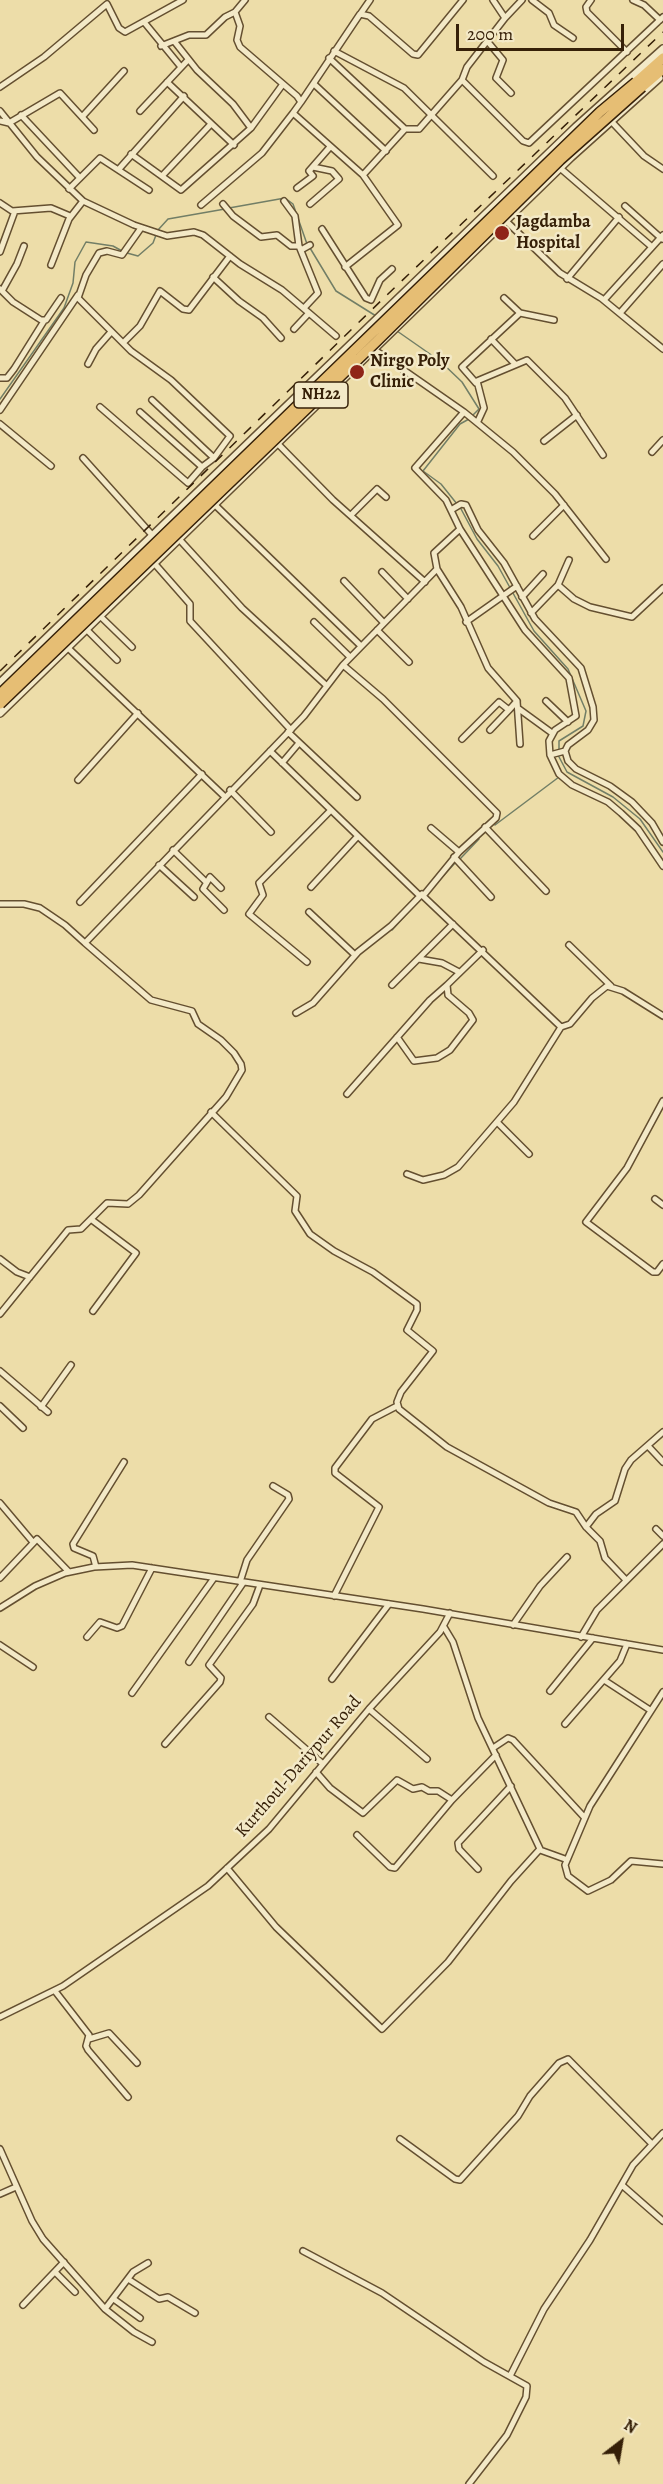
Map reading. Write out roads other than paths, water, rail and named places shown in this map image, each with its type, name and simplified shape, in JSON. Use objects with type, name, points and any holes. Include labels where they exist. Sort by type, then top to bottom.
[{"type":"highway","name":"NH22","points":[[0,694],[600,112],[663,58]]},
{"type":"highway","name":"NH22","points":[[0,704],[360,357],[560,160],[663,69]]},
{"type":"street","points":[[0,87],[44,57],[106,2],[122,31],[131,29],[183,0]]},
{"type":"street","points":[[161,46],[189,35],[206,35],[225,17],[235,12],[245,0]]},
{"type":"street","points":[[201,205],[262,153],[314,84],[329,58],[370,0]]},
{"type":"street","points":[[360,14],[369,16],[413,54],[418,55],[463,0]]},
{"type":"street","points":[[493,0],[505,18]]},
{"type":"street","points":[[329,58],[405,129],[419,129],[462,80],[473,59],[522,0]]},
{"type":"street","points":[[532,0],[549,13],[554,25],[573,38]]},
{"type":"street","points":[[591,0],[586,7],[586,12],[627,51]]},
{"type":"street","points":[[462,80],[514,132],[529,143],[662,19],[644,5],[633,0]]},
{"type":"street","points":[[235,12],[240,26],[237,40],[240,47],[301,102]]},
{"type":"street","points":[[144,22],[161,46],[181,67]]},
{"type":"street","points":[[174,41],[188,60],[232,104],[251,128]]},
{"type":"street","points":[[488,42],[503,60],[496,78],[511,93]]},
{"type":"street","points":[[0,684],[576,127],[663,49]]},
{"type":"street","points":[[334,51],[399,83],[483,168],[494,176]]},
{"type":"street","points":[[140,111],[188,60]]},
{"type":"street","points":[[82,117],[124,71]]},
{"type":"street","points":[[0,713],[385,341],[560,168],[663,75]]},
{"type":"street","points":[[167,82],[234,145]]},
{"type":"street","points":[[131,154],[181,190],[251,128],[283,84]]},
{"type":"street","points":[[314,84],[386,151]]},
{"type":"street","points":[[0,121],[9,123],[60,93],[94,130]]},
{"type":"street","points":[[119,170],[183,96]]},
{"type":"street","points":[[0,111],[69,189],[83,201],[141,228],[167,236],[199,233],[282,290],[336,336]]},
{"type":"street","points":[[293,113],[363,176],[398,225],[345,267]]},
{"type":"street","points":[[21,115],[80,178]]},
{"type":"street","points":[[611,121],[644,156],[663,169]]},
{"type":"street","points":[[162,176],[211,124]]},
{"type":"street","points":[[363,176],[405,129]]},
{"type":"street","points":[[297,188],[313,176],[309,171],[330,147]]},
{"type":"street","points":[[69,189],[100,158],[149,190]]},
{"type":"street","points":[[310,204],[339,180],[332,171],[313,167]]},
{"type":"street","points":[[560,168],[652,247]]},
{"type":"street","points":[[51,265],[70,216],[83,201]]},
{"type":"street","points":[[284,201],[295,216],[318,293],[294,329]]},
{"type":"street","points":[[0,203],[15,211],[51,208],[70,216]]},
{"type":"street","points":[[603,300],[662,238],[626,206]]},
{"type":"street","points":[[225,207],[263,238],[277,235],[291,246],[303,247]]},
{"type":"street","points":[[0,252],[15,211]]},
{"type":"street","points":[[567,279],[619,217]]},
{"type":"street","points":[[506,221],[567,279],[603,300],[663,349]]},
{"type":"street","points":[[0,410],[78,295],[99,253],[107,251],[122,255],[141,228]]},
{"type":"street","points":[[322,229],[364,297],[371,300],[380,280],[392,269]]},
{"type":"street","points":[[24,246],[17,264],[1,290],[19,306],[44,321]]},
{"type":"street","points":[[123,343],[140,326],[160,291],[187,311],[194,306],[230,256]]},
{"type":"street","points":[[620,313],[663,264]]},
{"type":"street","points":[[213,277],[239,301],[263,318],[281,338]]},
{"type":"street","points":[[78,295],[82,304],[111,332],[171,380],[230,436],[214,458],[198,464],[188,483],[100,407]]},
{"type":"street","points":[[0,378],[7,378],[11,373],[61,298]]},
{"type":"street","points":[[504,298],[520,313],[554,320]]},
{"type":"street","points":[[477,420],[484,408],[476,383],[462,367],[520,313]]},
{"type":"street","points":[[88,364],[96,349],[111,332]]},
{"type":"street","points":[[491,339],[515,364]]},
{"type":"street","points":[[353,345],[367,358]]},
{"type":"street","points":[[375,350],[477,420],[501,444],[513,452],[564,505],[606,559]]},
{"type":"street","points":[[476,383],[483,377],[515,364],[527,360],[533,363],[577,415],[603,455]]},
{"type":"street","points":[[152,400],[214,458]]},
{"type":"street","points":[[140,412],[198,464]]},
{"type":"street","points":[[466,413],[415,468],[455,507],[460,529],[502,595],[532,640],[569,678],[576,713],[552,733],[549,741],[551,755],[560,775],[621,813],[638,829],[662,862]]},
{"type":"street","points":[[544,441],[577,415]]},
{"type":"street","points":[[0,424],[51,466]]},
{"type":"street","points":[[652,452],[663,440]]},
{"type":"street","points":[[278,444],[351,515],[425,582]]},
{"type":"street","points":[[83,458],[153,536]]},
{"type":"street","points":[[351,515],[377,489],[386,497]]},
{"type":"street","points":[[201,491],[361,646]]},
{"type":"street","points":[[533,536],[564,505]]},
{"type":"street","points":[[455,507],[467,506],[478,530],[500,557],[531,613],[549,637],[581,668],[593,707],[594,720],[591,727],[569,743],[564,752],[551,755]]},
{"type":"street","points":[[460,529],[434,553],[437,569],[461,607],[488,668],[517,701],[520,744]]},
{"type":"street","points":[[179,539],[242,608],[327,686]]},
{"type":"street","points":[[531,613],[558,585],[569,560]]},
{"type":"street","points":[[154,563],[190,604],[185,617],[299,743],[357,797]]},
{"type":"street","points":[[85,943],[224,796],[290,731],[350,657],[437,569]]},
{"type":"street","points":[[382,572],[408,598]]},
{"type":"street","points":[[522,597],[543,574]]},
{"type":"street","points":[[344,581],[384,623]]},
{"type":"street","points":[[558,585],[579,602],[632,617],[663,588]]},
{"type":"street","points":[[466,622],[516,586]]},
{"type":"street","points":[[72,615],[117,660]]},
{"type":"street","points":[[100,616],[132,647]]},
{"type":"street","points":[[314,622],[350,657]]},
{"type":"street","points":[[377,630],[409,662]]},
{"type":"street","points":[[67,647],[224,796]]},
{"type":"street","points":[[296,1013],[313,1003],[355,955],[391,926],[422,895],[454,857],[496,818],[496,812],[383,699],[343,665]]},
{"type":"street","points":[[490,730],[517,701]]},
{"type":"street","points":[[546,701],[568,722]]},
{"type":"street","points":[[462,740],[499,702],[509,710]]},
{"type":"street","points":[[519,710],[552,733]]},
{"type":"street","points":[[78,780],[138,713]]},
{"type":"street","points":[[282,763],[299,743]]},
{"type":"street","points":[[270,751],[358,836],[483,950],[561,1027],[567,1027],[597,993],[611,986]]},
{"type":"street","points":[[564,752],[572,766],[615,789],[638,807],[656,827],[663,842]]},
{"type":"street","points":[[80,902],[202,774]]},
{"type":"street","points":[[230,790],[271,831]]},
{"type":"street","points":[[307,962],[249,914],[263,895],[260,882],[331,810]]},
{"type":"street","points":[[485,827],[546,891]]},
{"type":"street","points":[[431,828],[459,852]]},
{"type":"street","points":[[310,887],[358,836]]},
{"type":"street","points":[[173,850],[206,882]]},
{"type":"street","points":[[454,857],[491,897]]},
{"type":"street","points":[[159,865],[194,897]]},
{"type":"street","points":[[221,888],[211,878],[206,882],[204,890],[224,910]]},
{"type":"street","points":[[0,904],[24,904],[40,908],[151,1000],[192,1011],[198,1024],[221,1040],[234,1053],[242,1070],[226,1097],[133,1201],[125,1205],[107,1203],[92,1220],[74,1230],[68,1230],[0,1314]]},
{"type":"street","points":[[309,912],[355,955]]},
{"type":"street","points":[[392,985],[453,924]]},
{"type":"street","points":[[569,945],[611,986],[663,1016]]},
{"type":"street","points":[[347,1094],[430,1000],[483,950]]},
{"type":"street","points":[[419,959],[442,963],[459,972]]},
{"type":"street","points":[[397,1037],[414,1061],[437,1058],[450,1050],[472,1020],[469,1013],[448,995],[447,985]]},
{"type":"street","points":[[407,1174],[423,1180],[450,1173],[462,1163],[498,1123],[561,1027]]},
{"type":"street","points":[[663,1101],[627,1168],[602,1197],[586,1222],[653,1272],[657,1272],[663,1264]]},
{"type":"street","points":[[211,1112],[297,1196],[295,1210],[310,1233],[334,1251],[373,1272],[417,1304],[417,1310],[407,1330],[433,1351],[401,1392],[397,1406],[372,1419],[334,1470],[379,1507],[334,1596]]},
{"type":"street","points":[[498,1123],[529,1154]]},
{"type":"street","points":[[655,1199],[663,1205]]},
{"type":"street","points":[[92,1220],[136,1253],[93,1311]]},
{"type":"street","points":[[0,1259],[17,1272],[30,1277]]},
{"type":"street","points":[[41,1407],[71,1365]]},
{"type":"street","points":[[0,1371],[48,1412]]},
{"type":"street","points":[[397,1406],[444,1445],[549,1503],[576,1512],[586,1527],[600,1541],[604,1558],[626,1580]]},
{"type":"street","points":[[0,1407],[23,1428]]},
{"type":"street","points":[[586,1527],[596,1514],[614,1503],[628,1464],[663,1432]]},
{"type":"street","points":[[648,1446],[663,1462]]},
{"type":"street","points":[[96,1567],[93,1556],[74,1548],[74,1544],[124,1462]]},
{"type":"street","points":[[189,1662],[241,1582],[247,1560],[289,1499],[288,1495],[273,1486]]},
{"type":"street","points":[[0,1503],[32,1541]]},
{"type":"street","points":[[656,1529],[663,1536]]},
{"type":"street","points":[[0,1578],[32,1541],[40,1540],[69,1572]]},
{"type":"street","points":[[581,1637],[591,1618],[663,1544]]},
{"type":"street","points":[[513,1625],[534,1594],[567,1557]]},
{"type":"street","points":[[0,1608],[35,1586],[69,1572],[115,1565],[152,1568],[450,1613],[663,1650]]},
{"type":"street","points":[[87,1637],[100,1622],[117,1628],[122,1626],[152,1568]]},
{"type":"street","points":[[132,1693],[214,1578]]},
{"type":"street","points":[[165,1744],[220,1682],[221,1678],[209,1665],[253,1604],[260,1585]]},
{"type":"street","points":[[332,1679],[389,1604]]},
{"type":"street","name":"Kurthoul-Dariypur Road","points":[[0,2017],[55,1991],[199,1894],[269,1828],[369,1709],[444,1627],[450,1613]]},
{"type":"street","points":[[444,1627],[453,1642],[473,1705],[540,1850],[565,1859]]},
{"type":"street","points":[[550,1691],[593,1638]]},
{"type":"street","points":[[565,1724],[622,1657],[627,1644]]},
{"type":"street","points":[[1,1648],[33,1667]]},
{"type":"street","points":[[604,1680],[650,1710]]},
{"type":"street","points":[[663,1692],[584,1817],[565,1859],[565,1869],[568,1876],[588,1891],[611,1880],[631,1861],[663,1864]]},
{"type":"street","points":[[369,1709],[427,1759]]},
{"type":"street","points":[[269,1717],[323,1764]]},
{"type":"street","points":[[493,1748],[508,1738],[513,1740],[584,1817]]},
{"type":"street","points":[[357,1835],[394,1868],[452,1800],[496,1755]]},
{"type":"street","points":[[316,1772],[330,1788],[363,1814],[397,1780],[413,1789],[422,1787],[429,1791],[440,1792],[452,1800]]},
{"type":"street","points":[[478,1869],[459,1849],[458,1843],[511,1786]]},
{"type":"street","points":[[227,1868],[276,1927],[362,2012],[383,2029],[448,1962],[511,1881],[540,1850]]},
{"type":"street","points":[[55,1991],[88,2033],[89,2039],[86,2046],[88,2050],[128,2097]]},
{"type":"street","points":[[89,2039],[104,2033],[111,2034],[137,2064]]},
{"type":"street","points":[[400,2139],[455,2180],[460,2180],[518,2116],[532,2094],[560,2063],[568,2060],[575,2064],[591,2084],[651,2143]]},
{"type":"street","points":[[510,2376],[555,2291],[633,2165],[651,2143],[663,2133]]},
{"type":"street","points":[[0,2149],[39,2233],[105,2309],[134,2332],[152,2342]]},
{"type":"street","points":[[622,2186],[663,2221]]},
{"type":"street","points":[[0,2194],[16,2187]]},
{"type":"street","points":[[303,2251],[382,2293],[469,2353],[527,2386],[526,2397],[507,2435],[469,2484]]},
{"type":"street","points":[[23,2305],[64,2262]]},
{"type":"street","points":[[105,2309],[115,2300],[135,2270],[147,2263]]},
{"type":"street","points":[[55,2272],[75,2292]]},
{"type":"street","points":[[128,2279],[159,2299],[168,2296],[195,2313]]},
{"type":"street","points":[[115,2300],[140,2318]]},
{"type":"waterway","points":[[229,208],[285,198],[293,204],[307,244]]},
{"type":"waterway","points":[[158,230],[168,219],[225,209]]},
{"type":"waterway","points":[[127,253],[138,256],[153,243],[156,235]]},
{"type":"waterway","points":[[0,399],[64,308],[73,283],[75,262],[86,242],[113,246],[122,251]]},
{"type":"waterway","points":[[310,248],[336,291],[376,316]]},
{"type":"waterway","points":[[397,331],[440,361],[462,382],[479,409],[472,416]]},
{"type":"waterway","points":[[457,504],[441,484],[423,471],[460,424],[469,419]]},
{"type":"waterway","points":[[460,507],[477,539],[498,566],[534,631],[568,669],[586,711],[583,726],[559,741],[559,751]]},
{"type":"waterway","points":[[558,755],[567,772],[613,797],[640,819],[663,852]]},
{"type":"waterway","points":[[495,825],[559,777]]},
{"type":"waterway","points":[[460,859],[479,839]]},
{"type":"waterway","points":[[434,886],[455,863]]},
{"type":"waterway","points":[[392,930],[412,908]]},
{"type":"railway","points":[[0,671],[388,294],[663,32]]},
{"type":"place","name":"Jagdamba Hospital","points":[[502,233]]},
{"type":"place","name":"Nirgo Poly Clinic","points":[[357,372]]}]
